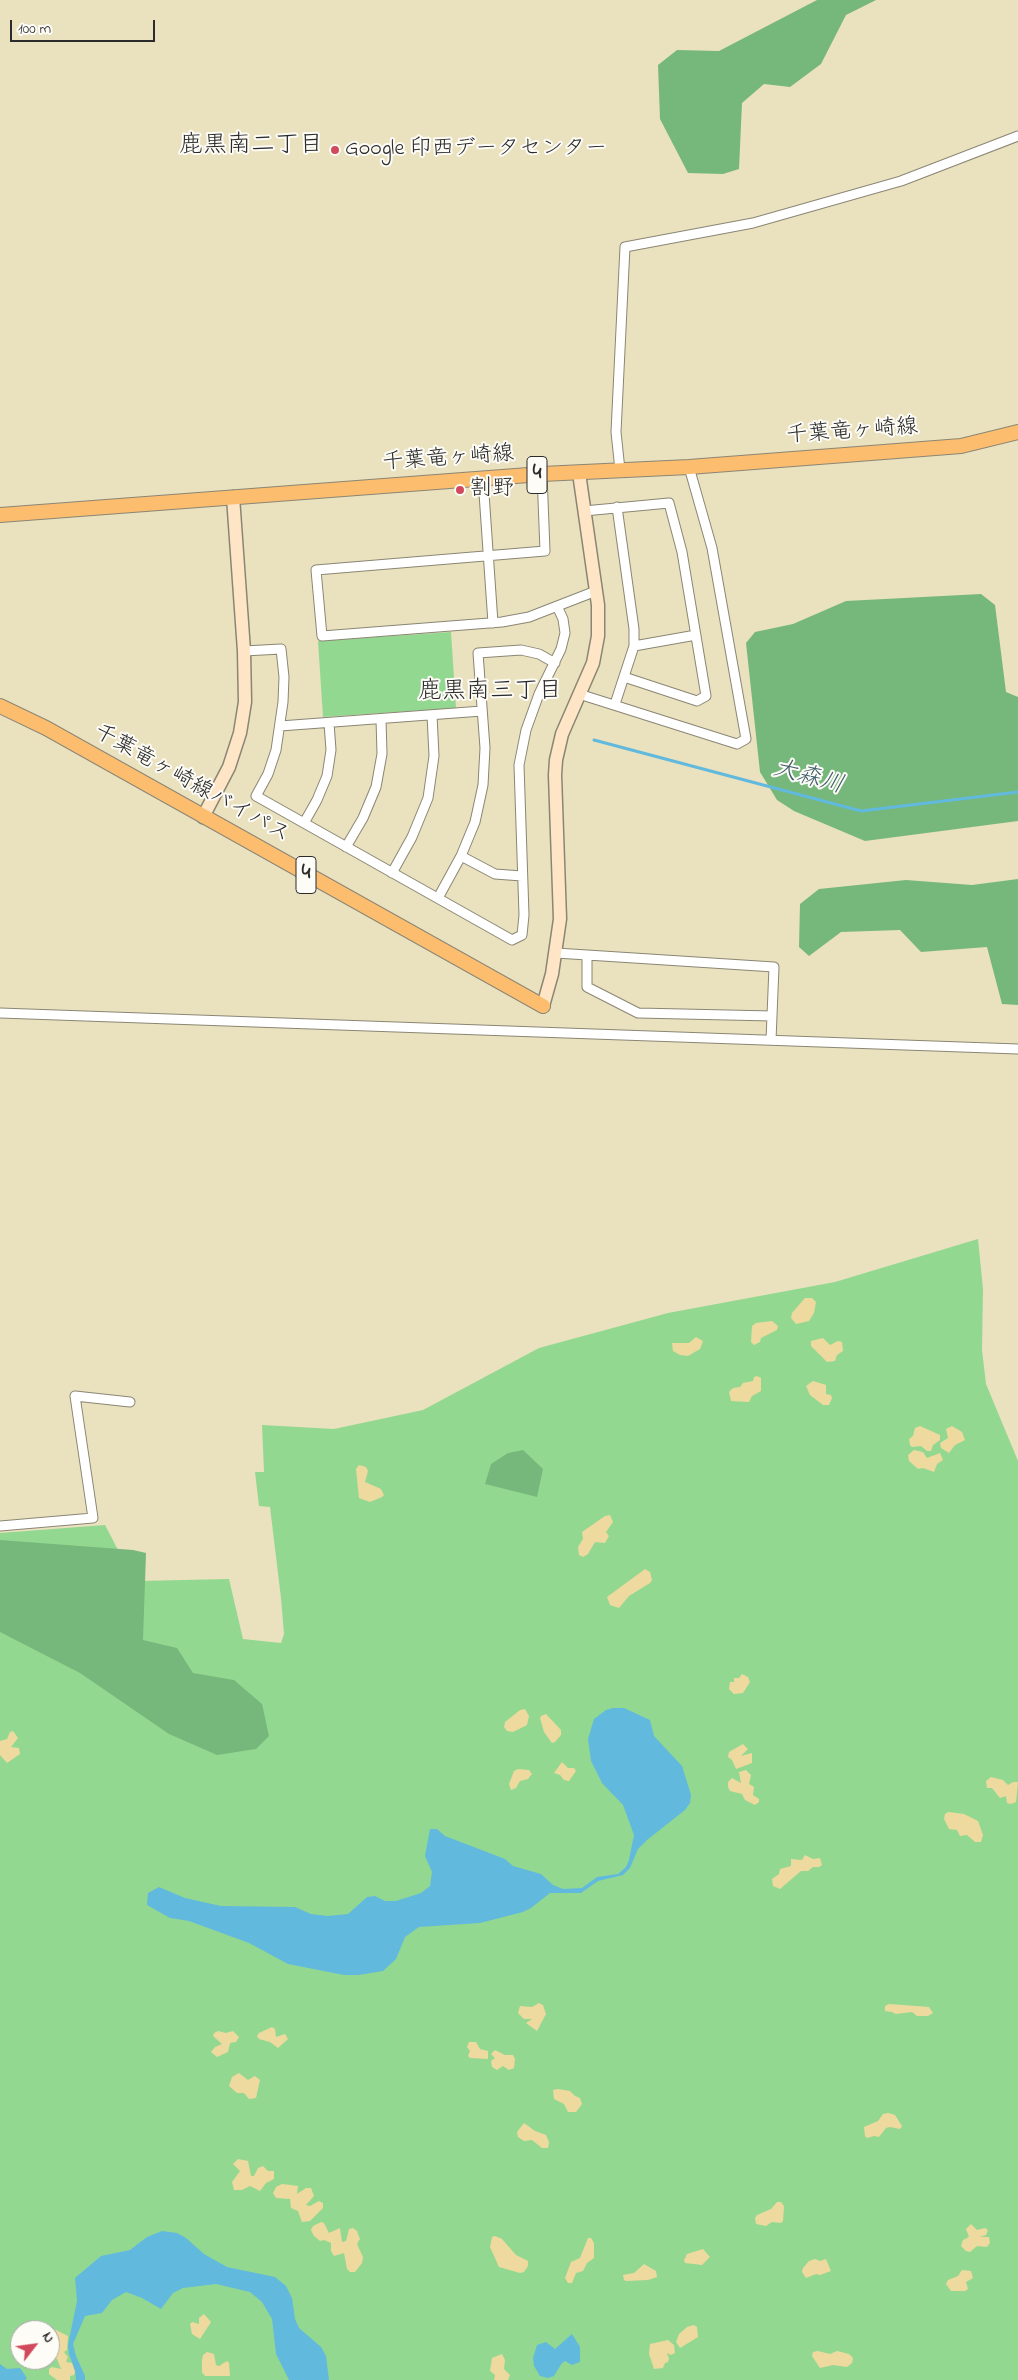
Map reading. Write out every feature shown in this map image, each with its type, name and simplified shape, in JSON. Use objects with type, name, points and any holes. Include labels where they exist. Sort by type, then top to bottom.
[{"type":"main road","name":"千葉竜ヶ崎線","points":[[0,515],[542,474],[689,467],[960,446],[1018,432]]},
{"type":"main road","name":"千葉竜ヶ崎線バイパス","points":[[0,706],[46,728],[202,817],[543,1006]]},
{"type":"street","points":[[620,470],[616,432],[625,247],[753,222],[901,181],[1018,136]]},
{"type":"street","points":[[579,694],[737,744],[746,739],[712,548],[689,467]]},
{"type":"street","points":[[543,1006],[556,953],[560,919],[555,775],[562,734],[593,663],[598,636],[596,591],[579,473]]},
{"type":"street","points":[[542,474],[544,551],[316,570],[322,636],[493,623],[529,617],[596,591]]},
{"type":"street","points":[[482,479],[493,623]]},
{"type":"street","points":[[202,817],[229,767],[240,732],[245,702],[244,651],[233,497]]},
{"type":"street","points":[[584,511],[669,503],[682,552],[706,696],[697,701],[624,677]]},
{"type":"street","points":[[615,704],[634,646],[632,609],[617,507]]},
{"type":"street","points":[[244,651],[281,649],[284,677],[276,750],[268,774],[256,796],[512,940],[522,935],[524,915],[519,765],[526,730],[539,694],[555,663],[565,633],[563,619],[557,606]]},
{"type":"street","points":[[634,646],[696,635]]},
{"type":"street","points":[[438,898],[461,856],[475,822],[483,785],[485,748],[478,653],[521,650],[539,654],[555,663]]},
{"type":"street","points":[[280,726],[482,711]]},
{"type":"street","points":[[392,872],[412,837],[428,798],[434,756],[432,715]]},
{"type":"street","points":[[346,847],[363,818],[376,787],[382,754],[380,719]]},
{"type":"street","points":[[304,823],[317,800],[327,776],[331,750],[329,723]]},
{"type":"street","points":[[461,856],[495,874],[522,876]]},
{"type":"street","points":[[556,953],[774,967],[771,1040]]},
{"type":"street","points":[[587,955],[587,988],[638,1013],[772,1016]]},
{"type":"street","points":[[0,1013],[1018,1049]]},
{"type":"street","points":[[0,1526],[93,1518],[75,1396],[130,1402]]},
{"type":"green space","points":[[817,0],[876,0],[846,15],[821,64],[790,87],[764,84],[742,103],[739,169],[723,174],[688,173],[660,119],[658,65],[677,50],[719,51]]},
{"type":"green space","points":[[981,594],[995,605],[1006,692],[1018,697],[1018,821],[865,841],[794,811],[777,800],[760,772],[746,643],[755,632],[793,624],[846,601]]},
{"type":"green space","points":[[451,632],[456,708],[323,717],[318,641]]},
{"type":"green space","points":[[1018,879],[1018,1005],[1002,1004],[987,947],[921,952],[900,930],[841,932],[809,956],[799,947],[800,904],[819,889],[906,880],[972,885]]},
{"type":"green space","points":[[978,1239],[983,1289],[982,1350],[986,1384],[1018,1461],[1018,2380],[0,2380],[0,1533],[105,1525],[128,1569],[138,1581],[229,1579],[243,1639],[281,1643],[284,1634],[270,1507],[259,1506],[255,1472],[264,1472],[262,1425],[334,1429],[423,1410],[539,1348],[668,1313],[835,1282]]},
{"type":"green space","points":[[523,1450],[543,1469],[537,1497],[485,1484],[491,1464],[508,1453]]},
{"type":"green space","points":[[0,1540],[133,1550],[146,1553],[143,1640],[177,1648],[193,1673],[234,1680],[262,1704],[269,1736],[256,1749],[217,1755],[169,1734],[80,1673],[0,1632]]},
{"type":"sand","points":[[805,1298],[812,1298],[816,1302],[814,1313],[809,1321],[796,1324],[791,1318],[792,1313]]},
{"type":"sand","points":[[772,1321],[778,1326],[777,1330],[761,1338],[760,1342],[754,1345],[751,1342],[752,1326],[756,1323]]},
{"type":"sand","points":[[696,1337],[703,1341],[700,1349],[688,1356],[680,1355],[673,1351],[672,1343],[689,1343]]},
{"type":"sand","points":[[823,1338],[830,1345],[838,1341],[842,1342],[843,1351],[837,1355],[835,1361],[827,1362],[811,1346],[811,1341]]},
{"type":"sand","points":[[754,1377],[761,1378],[761,1391],[752,1396],[749,1402],[731,1401],[729,1392],[733,1388],[753,1381]]},
{"type":"sand","points":[[813,1381],[826,1385],[826,1394],[831,1395],[832,1398],[829,1405],[823,1405],[810,1395],[806,1386]]},
{"type":"sand","points":[[920,1426],[940,1435],[940,1440],[933,1445],[931,1451],[927,1451],[921,1446],[912,1447],[910,1445],[909,1439],[913,1436],[915,1428]]},
{"type":"sand","points":[[952,1426],[962,1432],[965,1440],[955,1445],[949,1453],[941,1448],[940,1443],[948,1438],[946,1429]]},
{"type":"sand","points":[[914,1450],[923,1452],[927,1458],[940,1453],[943,1460],[937,1464],[934,1472],[923,1468],[918,1469],[909,1461],[908,1455]]},
{"type":"sand","points":[[359,1465],[366,1467],[368,1471],[365,1482],[381,1489],[384,1495],[382,1497],[370,1502],[359,1498],[356,1469]]},
{"type":"sand","points":[[610,1515],[613,1522],[606,1532],[609,1536],[605,1543],[595,1542],[588,1554],[583,1557],[579,1555],[578,1547],[583,1539],[582,1532],[605,1516]]},
{"type":"sand","points":[[645,1569],[650,1572],[652,1580],[650,1583],[629,1596],[619,1608],[610,1605],[607,1597]]},
{"type":"sand","points":[[742,1674],[748,1677],[750,1682],[743,1693],[734,1694],[729,1689],[730,1682],[734,1682],[734,1678],[739,1678]]},
{"type":"sand","points":[[525,1709],[529,1716],[527,1725],[513,1732],[507,1731],[504,1727],[505,1722],[520,1710]]},
{"type":"sand","points":[[546,1714],[561,1730],[561,1735],[552,1743],[544,1732],[540,1718]]},
{"type":"sand","points":[[13,1731],[18,1738],[11,1747],[19,1748],[20,1754],[7,1763],[0,1755],[0,1741],[7,1739],[10,1732]]},
{"type":"sand","points":[[743,1744],[748,1749],[741,1756],[752,1753],[752,1763],[736,1769],[732,1760],[728,1757],[729,1752]]},
{"type":"sand","points":[[562,1762],[568,1768],[574,1768],[576,1771],[569,1781],[554,1773]]},
{"type":"sand","points":[[518,1769],[529,1770],[532,1774],[528,1779],[520,1781],[516,1788],[511,1790],[509,1784],[514,1771]]},
{"type":"sand","points":[[746,1770],[751,1775],[749,1784],[754,1787],[753,1795],[759,1799],[759,1802],[755,1805],[745,1800],[742,1794],[730,1791],[728,1787],[728,1782],[732,1778],[741,1783],[739,1772]]},
{"type":"sand","points":[[991,1777],[1003,1780],[1008,1785],[1018,1782],[1016,1802],[1007,1803],[1006,1796],[1000,1798],[992,1788],[987,1788],[986,1781]]},
{"type":"sand","points":[[948,1812],[964,1814],[978,1821],[983,1835],[981,1842],[975,1842],[967,1835],[960,1836],[957,1830],[949,1829],[944,1819],[945,1814]]},
{"type":"sand","points":[[805,1855],[813,1859],[820,1858],[822,1865],[813,1867],[808,1871],[801,1871],[780,1889],[773,1886],[772,1879],[779,1874],[780,1869],[791,1866],[791,1859],[802,1860]]},
{"type":"sand","points":[[539,2003],[543,2005],[546,2014],[537,2031],[526,2023],[532,2019],[524,2019],[518,2013],[520,2006],[532,2007]]},
{"type":"sand","points":[[889,2004],[929,2007],[933,2013],[928,2016],[917,2016],[912,2012],[896,2014],[885,2011],[885,2006]]},
{"type":"sand","points":[[272,2027],[275,2029],[276,2037],[285,2034],[288,2039],[278,2048],[270,2042],[259,2039],[257,2036],[259,2033]]},
{"type":"sand","points":[[218,2031],[226,2033],[233,2031],[239,2037],[236,2042],[230,2043],[228,2052],[217,2057],[211,2052],[215,2047],[222,2044],[213,2036]]},
{"type":"sand","points":[[469,2042],[476,2042],[480,2049],[488,2051],[488,2059],[470,2058],[468,2056],[470,2051],[467,2047]]},
{"type":"sand","points":[[495,2050],[505,2055],[513,2055],[515,2059],[514,2068],[509,2070],[503,2066],[497,2070],[492,2067],[491,2061],[495,2058],[491,2054]]},
{"type":"sand","points":[[239,2073],[248,2080],[255,2076],[260,2080],[256,2098],[249,2099],[244,2093],[237,2093],[229,2086],[232,2077]]},
{"type":"sand","points":[[553,2090],[570,2091],[580,2098],[582,2104],[576,2112],[568,2112],[564,2104],[554,2099]]},
{"type":"sand","points":[[883,2114],[895,2115],[902,2126],[900,2129],[886,2128],[879,2137],[867,2138],[864,2127],[878,2121]]},
{"type":"sand","points":[[524,2123],[535,2131],[546,2135],[549,2142],[548,2148],[542,2148],[532,2140],[524,2141],[518,2137],[517,2132]]},
{"type":"sand","points":[[238,2159],[248,2161],[251,2176],[254,2176],[258,2168],[263,2166],[268,2171],[274,2171],[274,2179],[266,2183],[260,2191],[250,2186],[242,2190],[234,2190],[232,2182],[240,2171],[233,2164]]},
{"type":"sand","points":[[282,2184],[298,2186],[297,2194],[306,2188],[311,2188],[314,2196],[306,2205],[310,2206],[319,2201],[323,2203],[323,2208],[310,2221],[302,2222],[298,2211],[291,2208],[290,2199],[276,2198],[273,2193],[276,2187]]},
{"type":"sand","points":[[777,2202],[781,2202],[784,2206],[783,2221],[781,2223],[772,2222],[766,2226],[756,2224],[755,2218],[757,2215],[771,2209]]},
{"type":"sand","points":[[321,2222],[324,2223],[329,2233],[340,2228],[342,2242],[346,2241],[349,2229],[353,2228],[357,2231],[360,2239],[357,2244],[363,2257],[362,2263],[355,2272],[350,2272],[347,2269],[344,2253],[334,2256],[331,2251],[331,2243],[324,2240],[320,2241],[314,2236],[311,2230],[313,2226]]},
{"type":"sand","points":[[971,2224],[977,2230],[985,2228],[988,2230],[986,2235],[980,2237],[989,2237],[990,2243],[987,2247],[977,2246],[970,2252],[961,2246],[963,2240],[969,2237],[966,2229]]},
{"type":"sand","points":[[495,2236],[502,2239],[516,2255],[528,2261],[528,2266],[524,2272],[520,2273],[499,2267],[490,2247],[492,2237]]},
{"type":"sand","points":[[588,2238],[591,2238],[594,2243],[594,2258],[587,2263],[583,2271],[576,2273],[572,2283],[568,2283],[565,2278],[571,2262],[580,2258]]},
{"type":"sand","points":[[703,2249],[710,2257],[702,2265],[685,2263],[684,2260],[687,2254]]},
{"type":"sand","points":[[815,2259],[820,2261],[826,2259],[831,2271],[806,2278],[802,2272],[803,2268],[809,2261]]},
{"type":"sand","points":[[644,2264],[656,2271],[657,2277],[648,2280],[624,2280],[623,2275],[634,2273]]},
{"type":"sand","points":[[962,2270],[971,2271],[973,2278],[966,2282],[968,2289],[965,2291],[951,2291],[946,2284],[948,2280],[958,2276]]},
{"type":"sand","points":[[204,2314],[211,2322],[200,2339],[192,2334],[190,2324],[192,2322],[199,2324],[199,2318]]},
{"type":"sand","points":[[694,2325],[697,2327],[698,2337],[680,2348],[676,2342],[679,2334],[687,2327]]},
{"type":"sand","points":[[60,2332],[68,2336],[67,2350],[64,2352],[68,2357],[66,2362],[72,2363],[74,2375],[70,2376],[70,2380],[57,2380],[49,2374],[49,2370],[61,2369]]},
{"type":"sand","points":[[668,2340],[674,2345],[675,2353],[671,2355],[667,2353],[668,2362],[665,2363],[663,2368],[654,2369],[649,2354],[650,2344]]},
{"type":"sand","points":[[818,2351],[830,2354],[837,2351],[849,2354],[853,2358],[852,2363],[847,2367],[833,2365],[820,2368],[812,2356],[813,2352]]},
{"type":"sand","points":[[207,2352],[214,2354],[216,2365],[219,2366],[227,2361],[229,2363],[230,2376],[205,2376],[202,2372],[202,2360],[203,2355]]},
{"type":"sand","points":[[502,2354],[505,2360],[504,2369],[510,2375],[508,2380],[494,2380],[495,2375],[490,2371],[492,2358]]},
{"type":"water","points":[[624,1708],[650,1720],[654,1736],[682,1766],[691,1795],[690,1803],[685,1810],[638,1849],[630,1868],[623,1875],[598,1881],[581,1893],[550,1893],[523,1912],[480,1923],[419,1927],[405,1937],[396,1959],[383,1971],[359,1975],[344,1975],[288,1964],[249,1943],[189,1921],[170,1918],[147,1905],[148,1893],[159,1887],[185,1898],[221,1906],[295,1907],[311,1914],[328,1916],[348,1914],[367,1897],[375,1896],[385,1901],[396,1901],[421,1893],[430,1886],[432,1872],[425,1856],[430,1829],[437,1829],[445,1836],[505,1859],[513,1866],[541,1874],[553,1885],[563,1889],[582,1888],[597,1877],[618,1874],[626,1867],[629,1860],[634,1835],[623,1805],[602,1783],[591,1761],[588,1739],[594,1719],[606,1710]]},
{"type":"water","points":[[162,2231],[177,2233],[186,2238],[204,2254],[227,2267],[275,2277],[286,2286],[292,2298],[295,2319],[299,2328],[321,2347],[326,2356],[329,2380],[289,2380],[276,2354],[272,2319],[262,2302],[250,2292],[216,2284],[183,2288],[173,2293],[161,2309],[142,2298],[126,2292],[112,2300],[102,2313],[85,2316],[73,2344],[85,2380],[76,2380],[68,2345],[77,2301],[75,2278],[101,2256],[130,2250],[147,2237]]},
{"type":"water","points":[[572,2334],[580,2347],[580,2362],[572,2365],[565,2361],[554,2376],[548,2378],[540,2376],[534,2366],[533,2358],[537,2345],[546,2342],[555,2349]]},
{"type":"water","points":[[0,2364],[10,2370],[21,2370],[27,2378],[25,2380],[0,2380]]},
{"type":"waterway","name":"大森川","points":[[594,740],[861,811],[1018,792]]},
{"type":"place","name":"Google 印西データセンター","points":[[335,150]]},
{"type":"place","name":"割野","points":[[460,490]]},
{"type":"district","name":"鹿黒南二丁目","points":[[251,147]]},
{"type":"district","name":"鹿黒南三丁目","points":[[490,693]]}]
